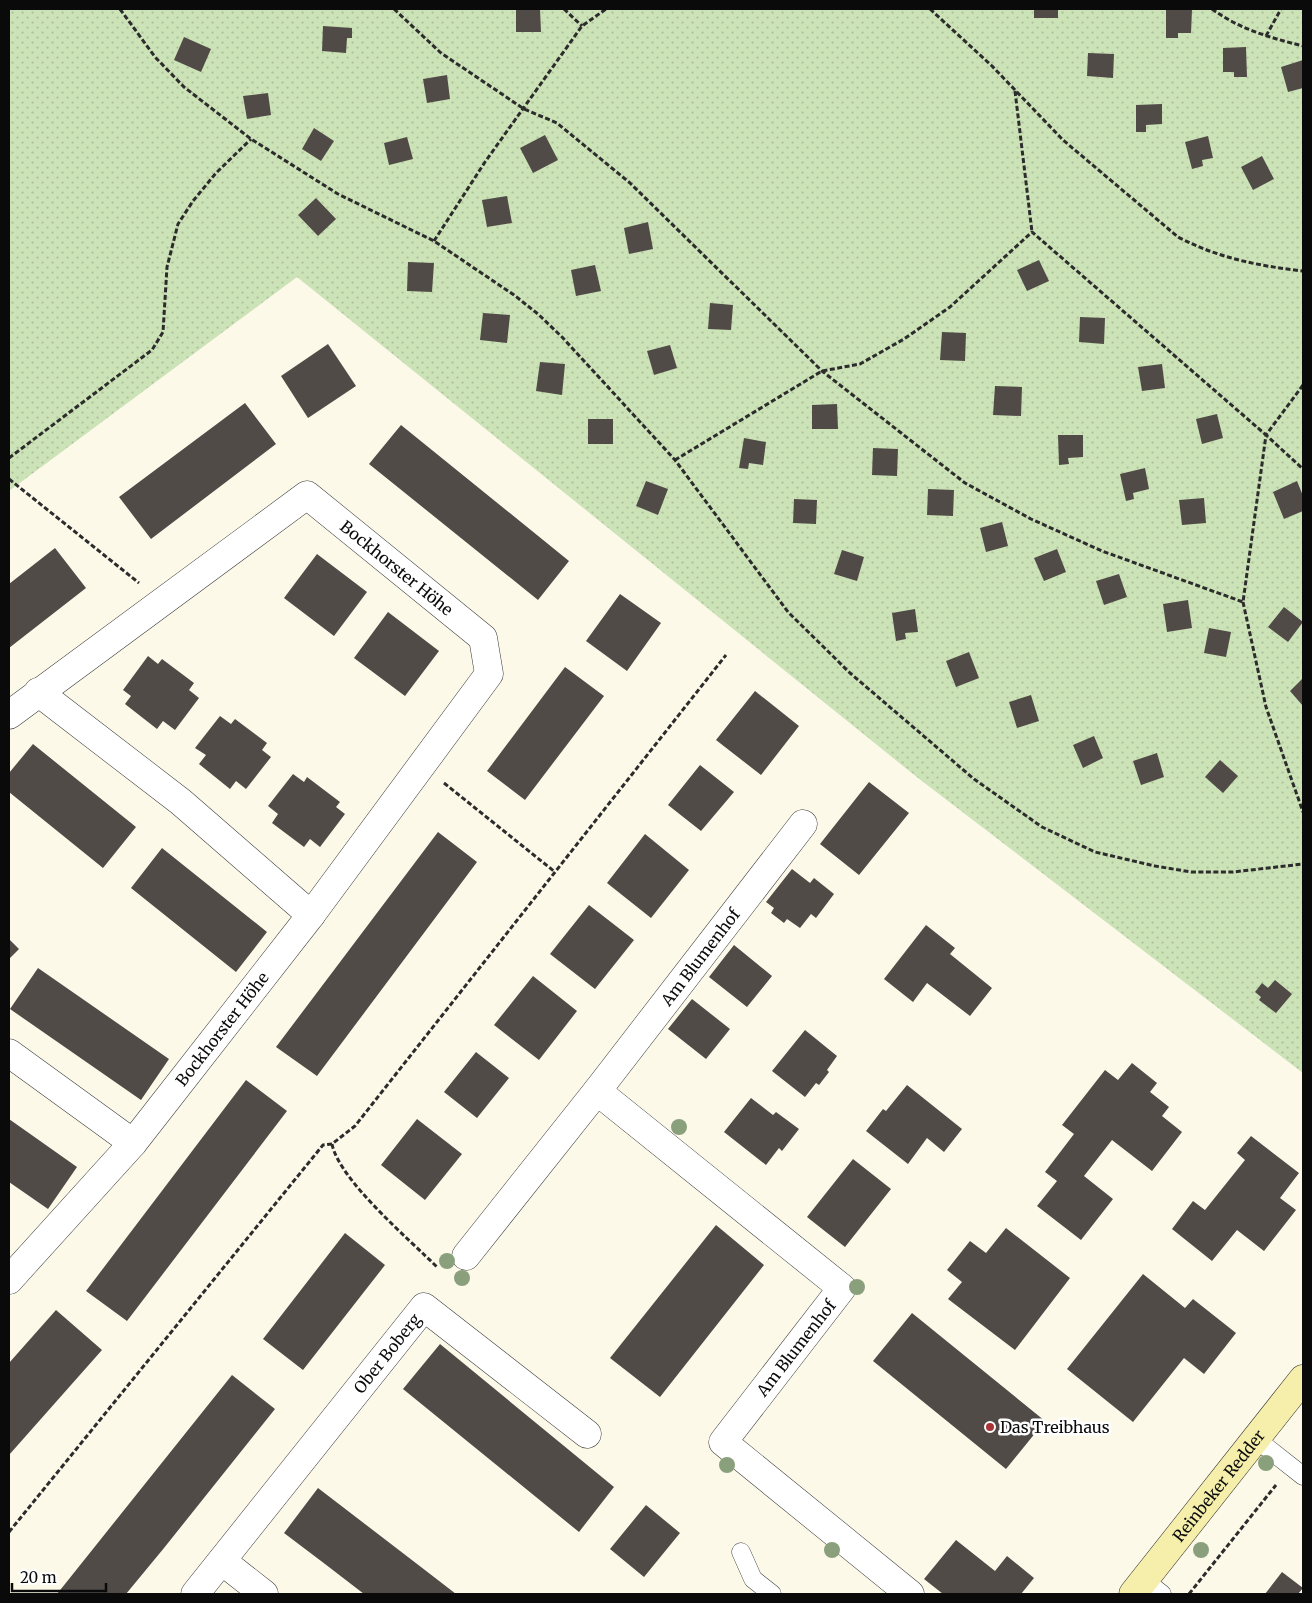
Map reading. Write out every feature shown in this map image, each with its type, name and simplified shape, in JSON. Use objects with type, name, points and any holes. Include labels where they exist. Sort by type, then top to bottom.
[{"type":"main road","name":"Reinbeker Redder","points":[[1146,1589],[1256,1439],[1303,1379]]},
{"type":"street","name":"Bockhorster Höhe","points":[[9,715],[308,495],[483,638],[489,674],[311,915],[133,1143],[9,1280]]},
{"type":"street","points":[[38,692],[181,802],[311,915]]},
{"type":"street","name":"Am Blumenhof","points":[[466,1256],[597,1091],[803,824]]},
{"type":"street","points":[[9,1053],[133,1143]]},
{"type":"street","name":"Am Blumenhof","points":[[597,1091],[842,1288],[723,1442],[910,1594]]},
{"type":"street","name":"Ober Boberg","points":[[195,1594],[424,1307],[587,1434]]},
{"type":"street","points":[[222,1561],[264,1594]]},
{"type":"lane","points":[[1256,1439],[1297,1471]]},
{"type":"lane","points":[[741,1552],[753,1579],[772,1594]]},
{"type":"path","points":[[120,9],[156,57],[184,87],[251,139],[338,194],[434,241],[514,295],[550,326],[675,460],[788,612],[850,673],[974,779],[1042,828],[1095,852],[1191,872],[1233,872],[1303,864]]},
{"type":"path","points":[[394,9],[441,53],[524,110],[557,123],[630,183],[822,371],[965,483],[1022,515],[1102,551],[1243,602]]},
{"type":"path","points":[[564,9],[582,26]]},
{"type":"path","points":[[434,241],[485,162],[524,110],[582,26],[606,9]]},
{"type":"path","points":[[930,9],[1015,90],[1063,140],[1178,236],[1199,248],[1237,260],[1303,271]]},
{"type":"path","points":[[1212,9],[1225,19],[1266,36],[1303,46]]},
{"type":"path","points":[[1266,36],[1281,9]]},
{"type":"path","points":[[1015,90],[1032,232],[1303,469]]},
{"type":"path","points":[[9,458],[152,350],[163,332],[167,266],[178,224],[193,201],[216,173],[251,139]]},
{"type":"path","points":[[675,460],[822,371],[860,364],[904,339],[950,307],[1032,232]]},
{"type":"path","points":[[1303,386],[1266,435],[1243,602],[1266,706],[1303,812]]},
{"type":"path","points":[[10,480],[132,577]]},
{"type":"path","points":[[9,1532],[323,1145],[332,1144],[355,1126],[726,655]]},
{"type":"path","points":[[422,766],[555,872]]},
{"type":"path","points":[[332,1144],[333,1152],[349,1180],[441,1271]]},
{"type":"path","points":[[1190,1594],[1297,1471]]},
{"type":"green space","points":[[9,9],[1303,9],[1303,1073],[918,778],[297,277],[9,491]]},
{"type":"building","points":[[516,9],[540,9],[541,32],[516,32]]},
{"type":"building","points":[[1034,9],[1058,9],[1058,18],[1034,18]]},
{"type":"building","points":[[1166,9],[1192,10],[1191,33],[1178,33],[1178,38],[1166,38]]},
{"type":"building","points":[[323,26],[352,28],[352,38],[347,38],[346,53],[322,51]]},
{"type":"building","points":[[184,37],[211,49],[201,72],[174,60]]},
{"type":"building","points":[[1246,47],[1247,77],[1234,77],[1234,72],[1223,72],[1223,48]]},
{"type":"building","points":[[1088,53],[1114,54],[1113,78],[1087,76]]},
{"type":"building","points":[[1303,60],[1303,88],[1288,92],[1281,67]]},
{"type":"building","points":[[447,75],[450,99],[427,103],[423,79]]},
{"type":"building","points":[[268,93],[271,115],[247,119],[243,96]]},
{"type":"building","points":[[1162,104],[1162,124],[1146,125],[1146,132],[1136,132],[1136,105]]},
{"type":"building","points":[[314,128],[334,141],[321,161],[302,149]]},
{"type":"building","points":[[545,135],[558,160],[533,173],[520,148]]},
{"type":"building","points":[[1208,136],[1213,158],[1202,160],[1203,166],[1192,169],[1185,142]]},
{"type":"building","points":[[407,137],[413,159],[389,165],[384,143]]},
{"type":"building","points":[[1262,156],[1274,179],[1253,190],[1241,167]]},
{"type":"building","points":[[507,196],[512,223],[487,227],[482,200]]},
{"type":"building","points":[[316,198],[336,219],[318,236],[298,215]]},
{"type":"building","points":[[648,222],[653,249],[629,254],[624,228]]},
{"type":"building","points":[[1039,260],[1049,281],[1027,291],[1017,270]]},
{"type":"building","points":[[408,262],[434,263],[432,292],[407,291]]},
{"type":"building","points":[[595,265],[601,291],[576,296],[571,270]]},
{"type":"building","points":[[710,303],[733,305],[731,330],[708,329]]},
{"type":"building","points":[[483,313],[510,315],[507,343],[480,340]]},
{"type":"building","points":[[1080,317],[1105,318],[1104,344],[1079,342]]},
{"type":"building","points":[[942,332],[966,333],[965,361],[940,360]]},
{"type":"building","points":[[328,344],[356,386],[308,418],[281,376]]},
{"type":"building","points":[[670,345],[677,368],[654,375],[647,351]]},
{"type":"building","points":[[540,362],[565,364],[562,395],[536,391]]},
{"type":"building","points":[[1162,364],[1165,388],[1142,391],[1138,367]]},
{"type":"building","points":[[995,386],[1022,387],[1021,416],[993,415]]},
{"type":"building","points":[[245,403],[276,444],[151,539],[119,497]]},
{"type":"building","points":[[837,404],[838,429],[812,429],[812,405]]},
{"type":"building","points":[[1217,414],[1223,438],[1202,444],[1196,419]]},
{"type":"building","points":[[588,419],[613,419],[613,444],[588,444]]},
{"type":"building","points":[[401,425],[569,561],[538,600],[369,464]]},
{"type":"building","points":[[1058,435],[1083,435],[1083,457],[1068,458],[1069,464],[1059,465]]},
{"type":"building","points":[[744,438],[766,442],[763,465],[749,463],[748,469],[739,468]]},
{"type":"building","points":[[873,448],[898,449],[897,476],[872,475]]},
{"type":"building","points":[[1145,468],[1149,489],[1133,493],[1134,499],[1126,501],[1120,474]]},
{"type":"building","points":[[646,481],[668,489],[658,515],[636,506]]},
{"type":"building","points":[[1297,481],[1303,496],[1303,511],[1284,519],[1273,492]]},
{"type":"building","points":[[928,489],[954,490],[953,516],[927,515]]},
{"type":"building","points":[[1204,498],[1206,523],[1182,525],[1179,500]]},
{"type":"building","points":[[794,499],[817,500],[816,524],[793,523]]},
{"type":"building","points":[[1002,522],[1008,546],[986,552],[980,528]]},
{"type":"building","points":[[55,548],[86,588],[9,648],[9,584]]},
{"type":"building","points":[[1057,549],[1066,572],[1044,581],[1034,558]]},
{"type":"building","points":[[842,550],[864,557],[857,581],[834,574]]},
{"type":"building","points":[[317,554],[367,592],[334,636],[284,598]]},
{"type":"building","points":[[1119,574],[1127,597],[1104,605],[1096,581]]},
{"type":"building","points":[[620,594],[661,623],[627,671],[586,641]]},
{"type":"building","points":[[1188,600],[1192,628],[1167,632],[1163,604]]},
{"type":"building","points":[[1284,607],[1303,622],[1288,642],[1268,627]]},
{"type":"building","points":[[915,609],[918,632],[905,633],[906,639],[896,641],[892,613]]},
{"type":"building","points":[[388,612],[439,651],[405,696],[354,658]]},
{"type":"building","points":[[1209,628],[1231,632],[1226,657],[1204,653]]},
{"type":"building","points":[[969,652],[979,678],[956,687],[946,661]]},
{"type":"building","points":[[148,656],[158,664],[162,659],[194,683],[189,690],[199,698],[175,730],[163,721],[157,729],[125,704],[131,696],[123,690]]},
{"type":"building","points":[[565,667],[604,696],[525,800],[487,771]]},
{"type":"building","points":[[1303,678],[1303,706],[1290,691]]},
{"type":"building","points":[[755,691],[799,726],[761,775],[716,740]]},
{"type":"building","points":[[1031,695],[1039,721],[1017,728],[1009,702]]},
{"type":"building","points":[[220,716],[231,724],[235,719],[267,743],[262,750],[271,757],[246,789],[236,781],[230,789],[199,764],[206,755],[195,748]]},
{"type":"building","points":[[1094,736],[1103,758],[1083,768],[1073,745]]},
{"type":"building","points":[[33,744],[136,827],[103,868],[9,792],[9,773]]},
{"type":"building","points":[[1157,753],[1164,777],[1141,785],[1133,761]]},
{"type":"building","points":[[1220,760],[1238,776],[1223,793],[1205,777]]},
{"type":"building","points":[[700,765],[734,792],[701,831],[668,805]]},
{"type":"building","points":[[293,774],[304,782],[307,777],[340,802],[336,807],[345,814],[320,847],[310,839],[304,847],[272,823],[278,814],[268,806]]},
{"type":"building","points":[[869,782],[909,813],[859,875],[820,844]]},
{"type":"building","points":[[438,832],[477,862],[317,1076],[276,1047]]},
{"type":"building","points":[[645,834],[689,870],[651,918],[607,883]]},
{"type":"building","points":[[162,848],[267,932],[236,972],[131,888]]},
{"type":"building","points":[[792,869],[810,883],[814,878],[834,894],[816,918],[811,914],[800,928],[787,919],[784,923],[771,913],[774,908],[766,902]]},
{"type":"building","points":[[589,905],[634,940],[595,989],[550,954]]},
{"type":"building","points":[[926,925],[955,948],[950,954],[992,988],[970,1016],[927,983],[913,1002],[884,979]]},
{"type":"building","points":[[9,939],[19,949],[9,959]]},
{"type":"building","points":[[734,945],[772,976],[747,1007],[709,977]]},
{"type":"building","points":[[38,968],[169,1059],[141,1100],[10,1009]]},
{"type":"building","points":[[533,976],[577,1011],[539,1060],[494,1025]]},
{"type":"building","points":[[1275,980],[1292,994],[1276,1013],[1259,1000],[1261,997],[1255,992],[1262,983],[1268,988]]},
{"type":"building","points":[[692,999],[730,1029],[706,1059],[668,1029]]},
{"type":"building","points":[[805,1030],[837,1056],[827,1070],[829,1072],[819,1085],[816,1083],[805,1097],[772,1071]]},
{"type":"building","points":[[476,1052],[509,1078],[477,1118],[444,1092]]},
{"type":"building","points":[[1132,1063],[1157,1083],[1150,1092],[1169,1107],[1162,1116],[1182,1132],[1152,1171],[1112,1140],[1084,1176],[1113,1199],[1081,1240],[1037,1206],[1057,1181],[1045,1172],[1074,1134],[1062,1125],[1105,1070],[1118,1080]]},
{"type":"building","points":[[246,1080],[287,1111],[127,1321],[86,1291]]},
{"type":"building","points":[[907,1085],[962,1129],[944,1152],[927,1138],[908,1164],[866,1131],[883,1109],[886,1111]]},
{"type":"building","points":[[751,1098],[773,1115],[776,1112],[799,1129],[782,1151],[779,1148],[766,1165],[724,1132]]},
{"type":"building","points":[[9,1119],[77,1167],[48,1209],[9,1182]]},
{"type":"building","points":[[417,1119],[462,1154],[425,1200],[381,1165]]},
{"type":"building","points":[[1251,1136],[1299,1173],[1280,1198],[1296,1210],[1264,1251],[1237,1230],[1212,1261],[1172,1229],[1193,1201],[1205,1210],[1245,1160],[1237,1153]]},
{"type":"building","points":[[853,1159],[891,1189],[845,1247],[807,1217]]},
{"type":"building","points":[[716,1225],[764,1265],[660,1397],[610,1358]]},
{"type":"building","points":[[1006,1228],[1070,1278],[1015,1350],[948,1299],[962,1282],[947,1270],[970,1241],[986,1253]]},
{"type":"building","points":[[345,1233],[385,1265],[303,1370],[263,1339]]},
{"type":"building","points":[[1143,1274],[1185,1308],[1193,1299],[1236,1333],[1204,1374],[1184,1358],[1133,1422],[1067,1369]]},
{"type":"building","points":[[56,1310],[102,1350],[9,1455],[9,1363]]},
{"type":"building","points":[[912,1313],[1045,1421],[1006,1469],[873,1361]]},
{"type":"building","points":[[440,1344],[614,1487],[579,1532],[403,1389]]},
{"type":"building","points":[[232,1375],[275,1409],[164,1548],[126,1594],[57,1594]]},
{"type":"building","points":[[318,1488],[456,1594],[364,1594],[284,1533]]},
{"type":"building","points":[[646,1505],[680,1533],[644,1577],[610,1549]]},
{"type":"building","points":[[956,1540],[995,1571],[1007,1556],[1034,1578],[1021,1594],[943,1594],[924,1579]]},
{"type":"building","points":[[1282,1572],[1303,1588],[1298,1594],[1265,1594]]},
{"type":"place","name":"Das Treibhaus","points":[[990,1427]]}]
